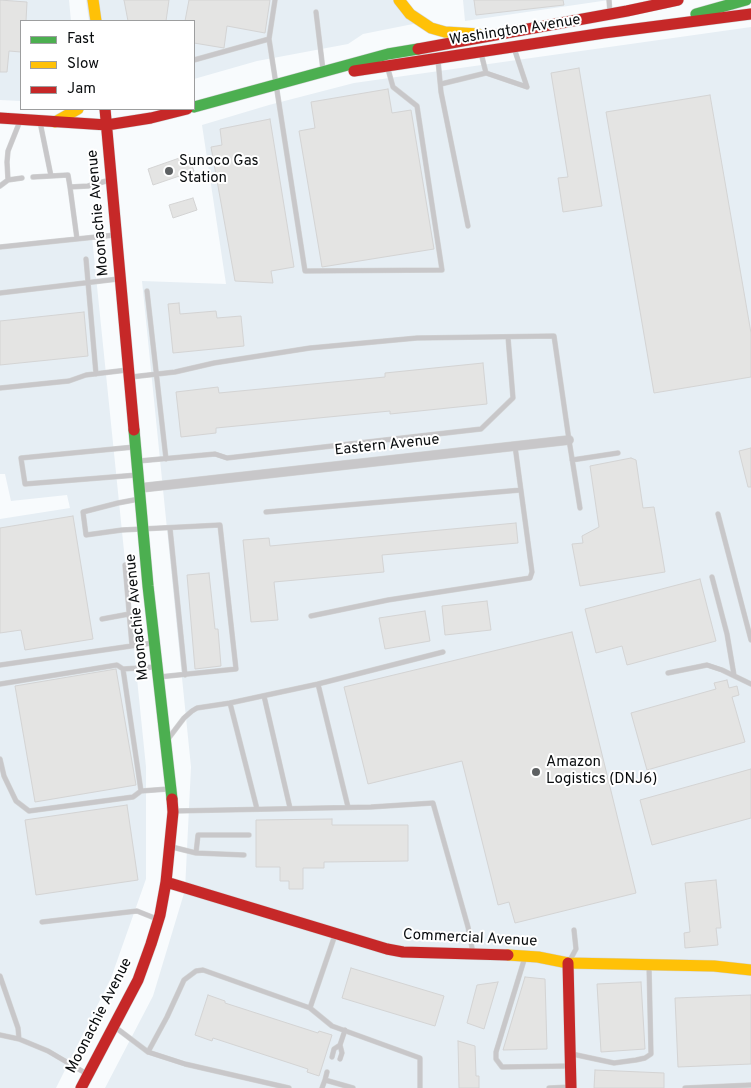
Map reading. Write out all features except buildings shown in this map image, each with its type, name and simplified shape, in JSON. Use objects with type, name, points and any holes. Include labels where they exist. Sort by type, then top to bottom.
[{"type":"main road","points":[[93,0],[96,20]]},
{"type":"main road","points":[[399,0],[410,14],[432,28],[445,32],[493,35]]},
{"type":"main road","name":"Washington Avenue","points":[[195,107],[388,54],[678,0]]},
{"type":"main road","points":[[660,26],[746,0]]},
{"type":"main road","name":"Washington Avenue","points":[[280,83],[513,47],[751,14]]},
{"type":"main road","points":[[54,122],[76,110]]},
{"type":"main road","name":"Moonachie Avenue","points":[[81,1088],[138,980],[159,920],[166,882],[173,812],[143,529],[105,110]]},
{"type":"main road","points":[[0,118],[107,125],[151,118],[183,110]]},
{"type":"main road","name":"Commercial Avenue","points":[[166,882],[403,952],[525,956],[568,963],[714,966],[751,970]]},
{"type":"main road","points":[[568,963],[571,1087]]},
{"type":"street","name":"Eastern Avenue","points":[[140,493],[569,440]]},
{"type":"lane","points":[[275,0],[269,39],[280,83],[305,271],[442,270],[417,106],[393,87],[388,66]]},
{"type":"lane","points":[[609,0],[610,14]]},
{"type":"lane","points":[[316,12],[323,71]]},
{"type":"lane","points":[[195,60],[269,39]]},
{"type":"lane","points":[[441,84],[486,73],[527,87],[513,47]]},
{"type":"lane","points":[[481,52],[486,73]]},
{"type":"lane","points":[[438,58],[441,84],[468,226]]},
{"type":"lane","points":[[8,180],[6,162],[8,151],[21,120]]},
{"type":"lane","points":[[40,121],[51,176]]},
{"type":"lane","points":[[33,177],[68,175],[77,239]]},
{"type":"lane","points":[[0,186],[8,180],[22,178]]},
{"type":"lane","points":[[70,187],[88,186],[112,180]]},
{"type":"lane","points":[[0,247],[116,235]]},
{"type":"lane","points":[[86,259],[96,374]]},
{"type":"lane","points":[[0,293],[120,279]]},
{"type":"lane","points":[[148,291],[166,460]]},
{"type":"lane","points":[[137,461],[166,460],[215,454],[228,458],[481,428],[513,398],[508,336]]},
{"type":"lane","points":[[0,388],[69,381],[96,374],[175,372],[214,363],[310,348],[408,338],[554,336],[580,508]]},
{"type":"lane","points":[[311,616],[388,600],[530,578],[532,572],[515,446]]},
{"type":"lane","points":[[136,447],[21,458],[25,484],[138,475]]},
{"type":"lane","points":[[572,460],[618,453]]},
{"type":"lane","points":[[266,512],[521,490]]},
{"type":"lane","points":[[0,684],[117,665],[123,669],[185,675],[236,669],[220,525],[143,529],[86,535],[83,512],[118,503],[140,493]]},
{"type":"lane","points":[[718,514],[751,640]]},
{"type":"lane","points":[[170,528],[185,675]]},
{"type":"lane","points":[[125,565],[132,646]]},
{"type":"lane","points":[[712,577],[727,634],[734,675]]},
{"type":"lane","points":[[102,619],[129,614]]},
{"type":"lane","points":[[0,665],[156,642]]},
{"type":"lane","points":[[166,742],[192,711],[318,684],[443,652]]},
{"type":"lane","points":[[668,673],[707,665],[734,675],[751,684]]},
{"type":"lane","points":[[123,669],[141,791]]},
{"type":"lane","points":[[318,684],[348,807]]},
{"type":"lane","points":[[264,696],[290,808]]},
{"type":"lane","points":[[230,704],[256,809]]},
{"type":"lane","points":[[0,759],[4,776],[16,801],[29,811],[133,797],[141,791],[170,789]]},
{"type":"lane","points":[[173,812],[433,803],[468,927],[473,954]]},
{"type":"lane","points":[[196,854],[198,835],[249,835]]},
{"type":"lane","points":[[170,847],[196,854],[244,855]]},
{"type":"lane","points":[[42,922],[137,911],[159,920]]},
{"type":"lane","points":[[568,963],[576,949],[574,930]]},
{"type":"lane","points":[[310,1008],[335,933]]},
{"type":"lane","points":[[525,956],[496,1052],[496,1058],[502,1067],[571,1066]]},
{"type":"lane","points":[[570,1053],[614,1063],[645,1058],[651,1054],[649,966]]},
{"type":"lane","points":[[148,1052],[184,980],[196,971],[204,970],[310,1008],[332,1026],[420,1058],[420,1088]]},
{"type":"lane","points":[[0,976],[20,1039]]},
{"type":"lane","points":[[114,1027],[148,1052],[185,1064],[289,1088]]},
{"type":"lane","points":[[340,1059],[342,1053],[340,1045],[345,1030]]},
{"type":"lane","points":[[0,1035],[20,1039],[48,1051],[88,1075]]},
{"type":"lane","points":[[332,1057],[334,1049],[340,1045]]},
{"type":"lane","points":[[322,1088],[327,1072]]},
{"type":"lane","points":[[333,1082],[335,1075]]},
{"type":"lane","points":[[325,1080],[353,1088]]},
{"type":"lane","points":[[685,1088],[751,1085]]},
{"type":"lane","points":[[548,1088],[571,1087]]},
{"type":"shaded area","points":[[0,0],[69,0],[71,20],[20,20],[20,101],[0,100]]},
{"type":"shaded area","points":[[86,0],[401,0],[428,21],[363,34],[348,44],[257,61],[195,79],[195,20],[89,20]]},
{"type":"shaded area","points":[[463,0],[609,0],[465,21]]},
{"type":"shaded area","points":[[751,27],[751,1088],[105,1088],[153,996],[185,890],[191,767],[142,281],[226,284],[202,125],[354,83]]},
{"type":"shaded area","points":[[92,237],[146,767],[146,879],[111,978],[56,1088],[0,1088],[0,519],[70,508],[67,495],[11,501],[5,474],[0,474],[0,246]]},
{"type":"traffic: fast","points":[[696,14],[746,0]]},
{"type":"traffic: fast","points":[[195,107],[388,54],[418,49]]},
{"type":"traffic: fast","points":[[134,430],[148,586],[172,799]]},
{"type":"traffic: slow","points":[[93,0],[96,20]]},
{"type":"traffic: slow","points":[[399,0],[410,14],[431,28],[445,32],[478,34]]},
{"type":"traffic: slow","points":[[55,122],[76,110]]},
{"type":"traffic: slow","points":[[508,955],[538,957],[568,963],[714,966],[751,970]]},
{"type":"traffic: jam","points":[[418,49],[678,0]]},
{"type":"traffic: jam","points":[[354,71],[604,33],[751,14]]},
{"type":"traffic: jam","points":[[105,110],[134,430]]},
{"type":"traffic: jam","points":[[0,118],[107,125],[151,118],[183,110]]},
{"type":"traffic: jam","points":[[81,1088],[138,980],[151,944],[160,915],[166,882],[173,812],[172,799]]},
{"type":"traffic: jam","points":[[166,882],[387,949],[403,952],[508,955]]},
{"type":"traffic: jam","points":[[568,963],[571,1088]]},
{"type":"place","name":"Sunoco Gas Station","points":[[169,171]]},
{"type":"place","name":"Amazon Logistics (DNJ6)","points":[[536,772]]}]
